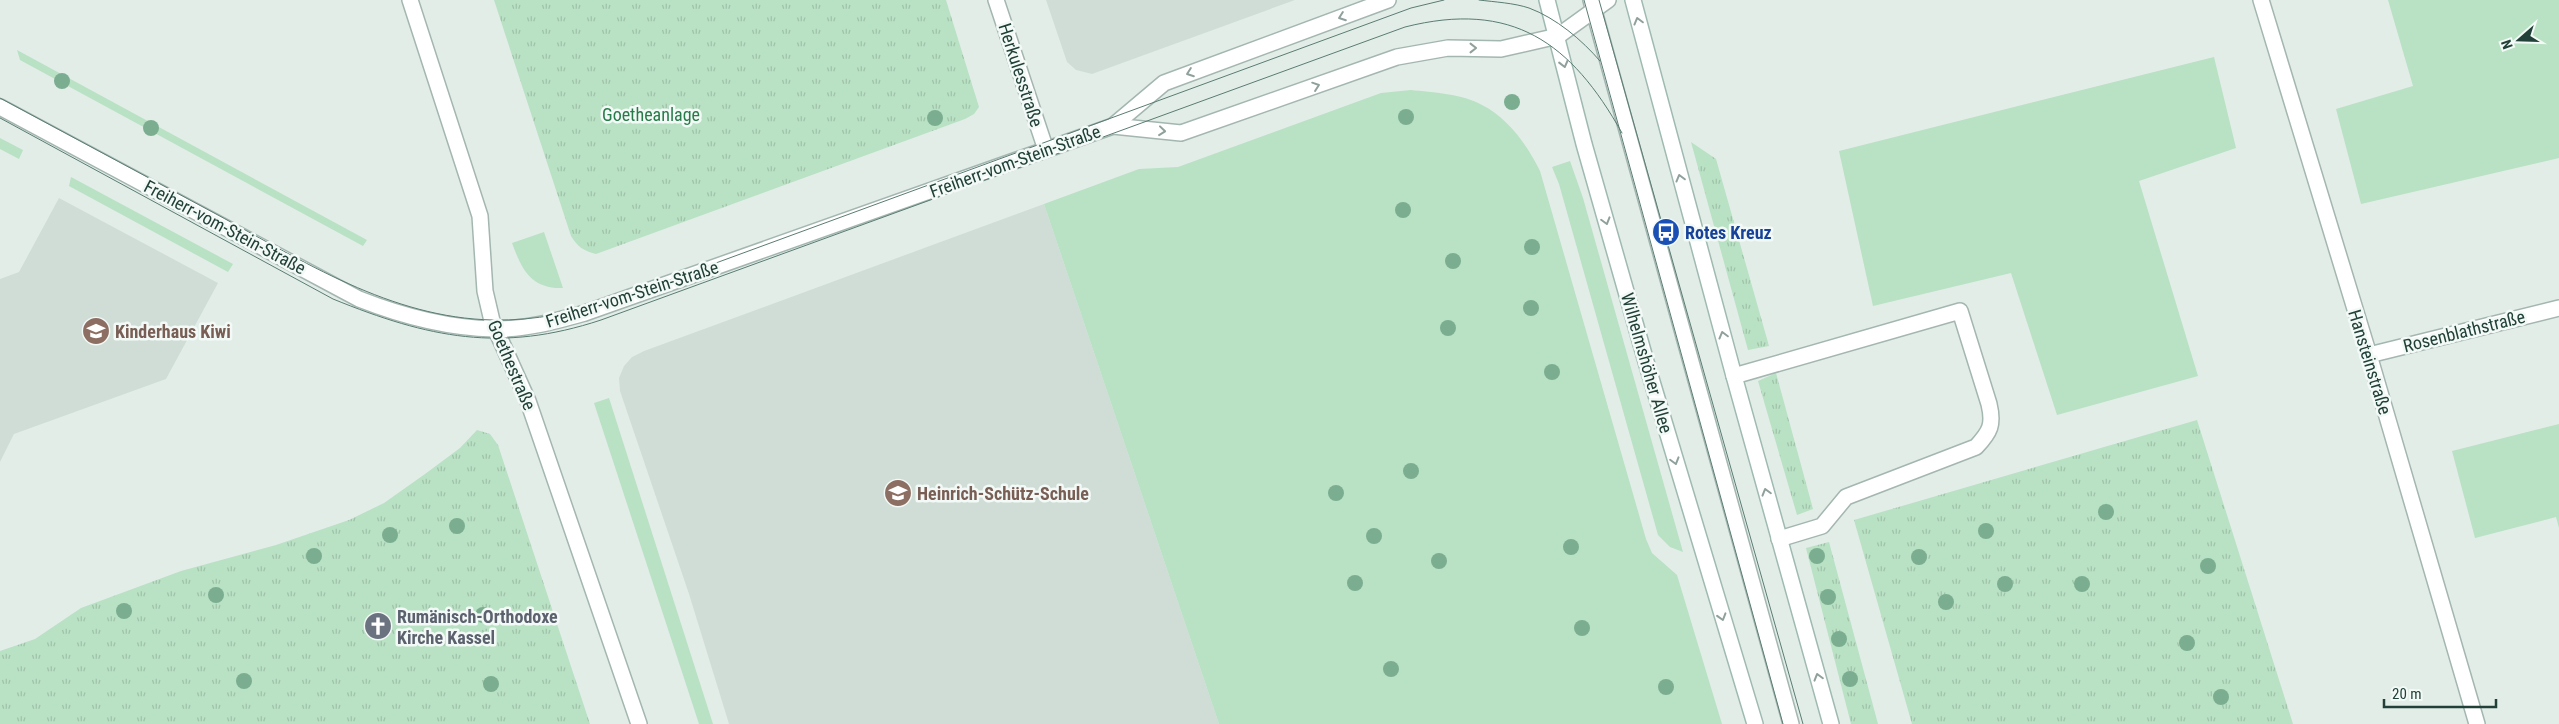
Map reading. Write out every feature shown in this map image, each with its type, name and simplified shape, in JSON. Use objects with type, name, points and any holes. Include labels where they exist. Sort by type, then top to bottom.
[{"type":"street","name":"Goethestraße","points":[[410,0],[480,216],[485,291],[495,329],[528,401],[639,724]]},
{"type":"street","name":"Herkulesstraße","points":[[996,0],[1046,150]]},
{"type":"street","name":"Freiherr-vom-Stein-Straße","points":[[0,107],[359,299],[394,312],[421,319],[495,329],[548,323],[585,313],[1113,126],[1164,83],[1388,0]]},
{"type":"street","name":"Wilhelmshöher Allee","points":[[1547,0],[1558,36],[1584,144],[1646,365],[1755,724]]},
{"type":"street","name":"Freiherr-vom-Stein-Straße","points":[[1113,126],[1181,133],[1397,57],[1448,48],[1501,48],[1558,36],[1592,5],[1608,0]]},
{"type":"street","points":[[1633,0],[1734,376],[1831,724]]},
{"type":"street","name":"Hansteinstraße","points":[[2261,0],[2369,355],[2477,724]]},
{"type":"street","points":[[1592,5],[1791,724]]},
{"type":"street","name":"Rosenblathstraße","points":[[2369,355],[2559,308]]},
{"type":"street","points":[[1734,376],[1960,311],[1989,404],[1992,416],[1988,434],[1976,447],[1846,497],[1822,526],[1779,539]]},
{"type":"shaded area","points":[[1046,0],[1295,0],[1092,74],[1076,70],[1067,62]]},
{"type":"shaded area","name":"Kinderhaus Kiwi","points":[[59,198],[218,283],[166,379],[14,434],[0,462],[0,279],[19,272]]},
{"type":"shaded area","name":"Heinrich-Schütz-Schule","points":[[1044,204],[1219,724],[729,724],[689,594],[620,391],[619,378],[624,366],[632,357],[644,351]]},
{"type":"green space","name":"Goetheanlage","points":[[494,0],[946,0],[979,107],[974,114],[965,119],[596,254],[581,248],[571,236]]},
{"type":"green space","points":[[2388,0],[2559,0],[2559,158],[2361,204],[2336,109],[2413,86]]},
{"type":"green space","points":[[17,50],[367,240],[363,246],[20,60]]},
{"type":"green space","points":[[2214,57],[2236,148],[2139,181],[2198,376],[2057,415],[2011,273],[1873,306],[1839,151]]},
{"type":"green space","points":[[1411,90],[1466,98],[1491,111],[1509,125],[1530,152],[1540,171],[1646,539],[1652,553],[1677,575],[1722,724],[1219,724],[1044,204],[1139,169],[1178,167],[1381,93]]},
{"type":"green space","points":[[0,138],[23,150],[19,159],[0,149]]},
{"type":"green space","points":[[1691,142],[1716,159],[1769,346],[1748,350]]},
{"type":"green space","points":[[1570,161],[1583,198],[1683,552],[1670,547],[1658,535],[1559,184],[1552,167]]},
{"type":"green space","points":[[71,177],[233,264],[228,272],[69,186]]},
{"type":"green space","points":[[544,232],[563,288],[543,285],[529,276],[520,262],[512,243]]},
{"type":"green space","points":[[1776,373],[1813,509],[1797,515],[1758,381]]},
{"type":"green space","points":[[609,398],[713,724],[699,724],[594,403]]},
{"type":"green space","points":[[2197,420],[2293,724],[1912,724],[1854,520]]},
{"type":"green space","points":[[2559,424],[2559,528],[2556,517],[2475,538],[2452,451]]},
{"type":"green space","points":[[477,430],[490,434],[498,445],[590,724],[0,724],[0,651],[35,639],[81,608],[181,571],[276,545],[349,520],[384,503],[460,448]]},
{"type":"green space","points":[[1829,542],[1878,724],[1851,724],[1806,548]]},
{"type":"tram line","points":[[0,98],[315,268],[349,284],[383,298],[455,317],[493,320],[524,319],[570,312],[615,300],[1411,8],[1444,0]]},
{"type":"tram line","points":[[1479,0],[1517,5],[1539,12],[1568,30],[1600,61]]},
{"type":"tram line","points":[[1584,0],[1783,724]]},
{"type":"tram line","points":[[1599,0],[1803,724]]},
{"type":"tram line","points":[[0,118],[333,299],[401,323],[434,331],[498,338],[530,336],[565,330],[601,320],[1405,27],[1443,20],[1477,19],[1507,25],[1534,36],[1559,52],[1582,74],[1622,133]]},
{"type":"place","name":"Rotes Kreuz","points":[[1666,232]]},
{"type":"place","name":"Kinderhaus Kiwi","points":[[96,331]]},
{"type":"place","name":"Heinrich-Schütz-Schule","points":[[898,493]]},
{"type":"place","name":"Rumänisch-Orthodoxe Kirche Kassel","points":[[378,626]]}]
